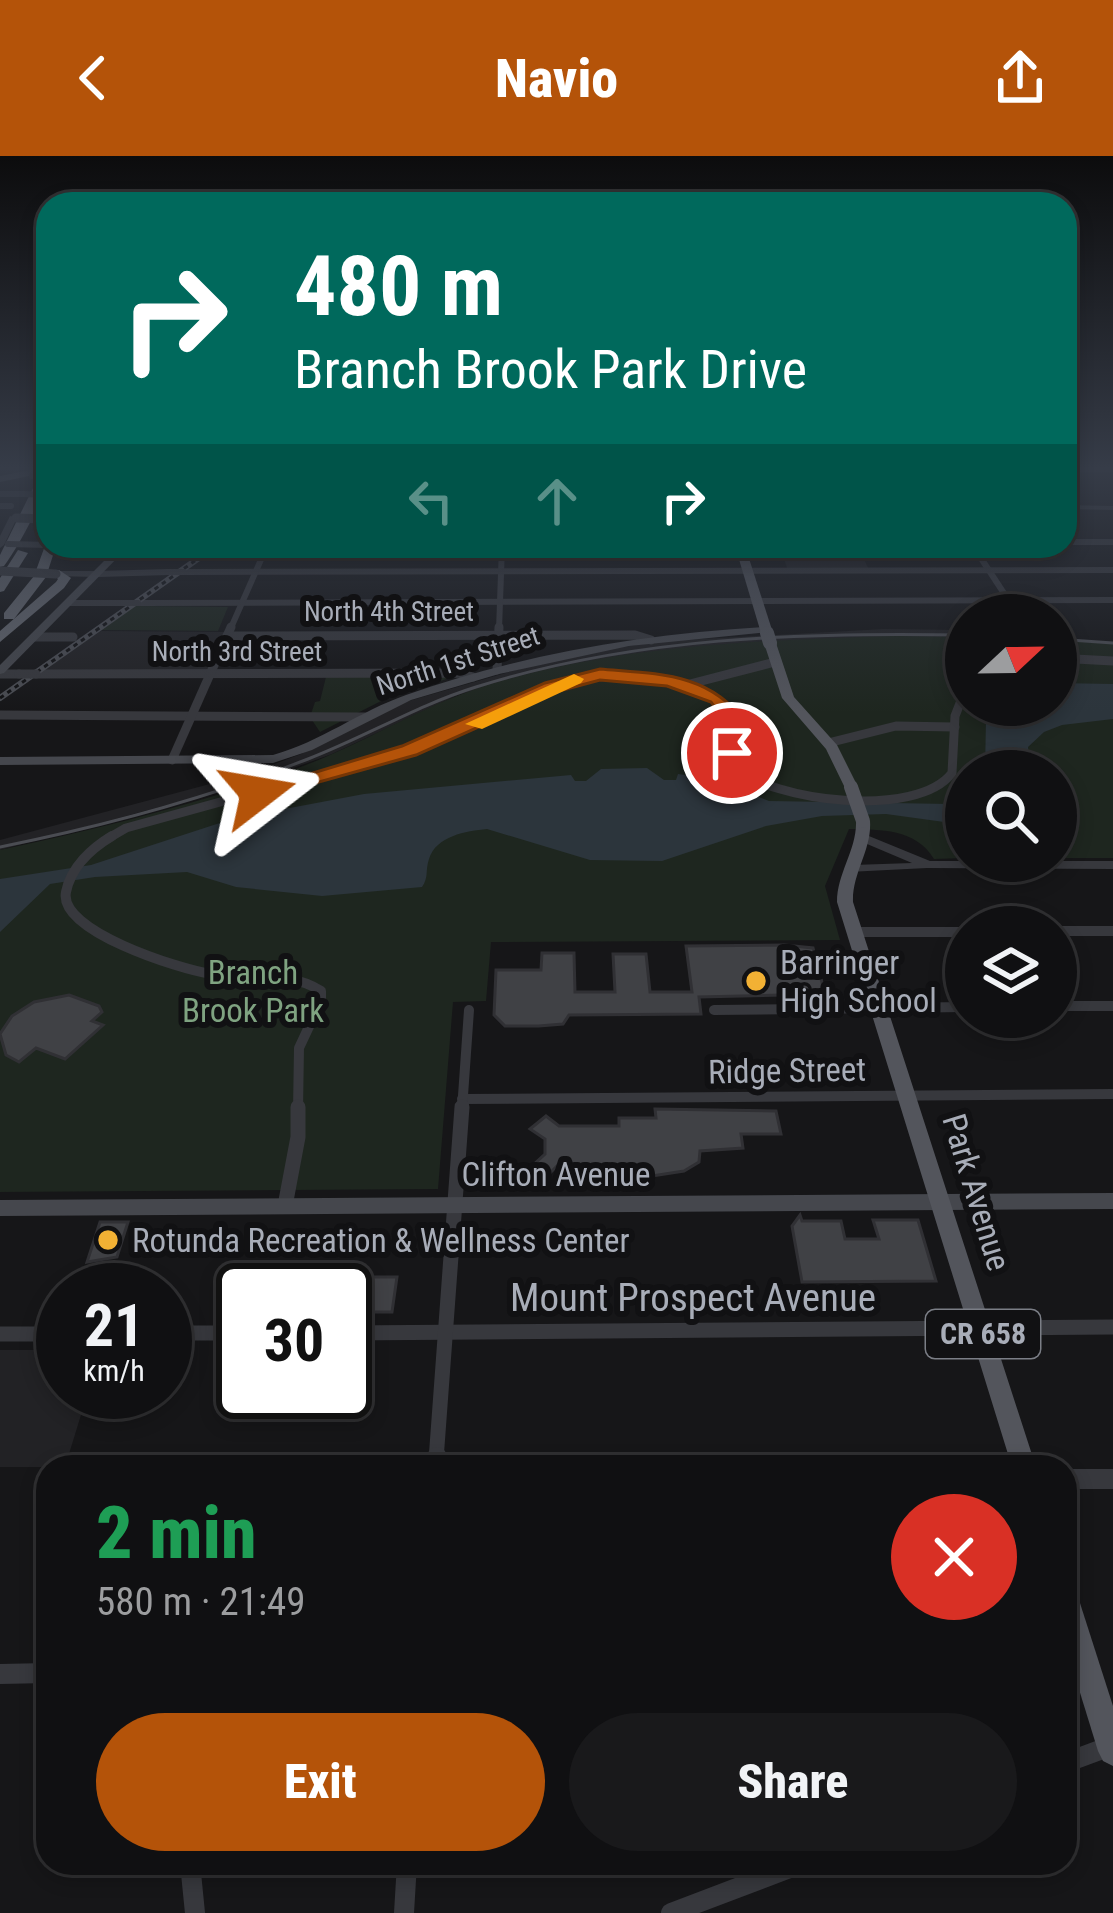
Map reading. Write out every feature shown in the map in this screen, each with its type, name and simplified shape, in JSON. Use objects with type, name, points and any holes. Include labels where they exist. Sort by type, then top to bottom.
[{"type":"highway","points":[[0,588],[24,549]]},
{"type":"highway","points":[[0,607],[36,557]]},
{"type":"highway","points":[[0,625],[36,583],[45,558]]},
{"type":"highway","points":[[0,638],[62,583],[65,578],[58,574]]},
{"type":"highway","points":[[27,615],[69,603]]},
{"type":"main road","points":[[0,672],[113,558]]},
{"type":"main road","points":[[743,558],[791,702],[827,743],[851,787],[864,830],[853,868]]},
{"type":"main road","name":"North 4th Street","points":[[651,640],[767,636]]},
{"type":"main road","name":"North 1st Street","points":[[0,761],[278,758],[366,717],[473,677],[556,654],[651,640]]},
{"type":"main road","name":"Park Avenue","points":[[853,868],[859,932],[872,994],[882,1007],[1020,1455]]},
{"type":"main road","name":"Clifton Avenue","points":[[0,1208],[1113,1201]]},
{"type":"main road","points":[[1077,1670],[1112,1747]]},
{"type":"street","points":[[172,760],[261,558]]},
{"type":"street","points":[[496,670],[501,558]]},
{"type":"street","points":[[980,558],[1004,594]]},
{"type":"street","points":[[0,567],[58,574],[1113,570]]},
{"type":"street","points":[[1077,600],[1113,600]]},
{"type":"street","points":[[69,603],[945,601]]},
{"type":"street","name":"North 4th Street","points":[[227,636],[639,635],[651,640]]},
{"type":"street","points":[[35,637],[73,637]]},
{"type":"street","points":[[1077,659],[1113,661]]},
{"type":"street","points":[[686,686],[775,662]]},
{"type":"street","name":"North 3rd Street","points":[[0,672],[462,673],[473,677]]},
{"type":"street","points":[[284,1206],[298,1136],[298,1048],[321,1001],[320,988],[304,980],[209,974],[95,934],[68,912],[66,888],[82,859],[105,838],[148,819],[409,750],[569,681],[612,674],[686,686],[717,698],[731,713],[736,728],[732,763],[761,788],[782,793],[933,792],[950,780],[957,766],[955,727],[896,726],[827,743]]},
{"type":"street","points":[[0,715],[366,717]]},
{"type":"street","points":[[864,830],[933,866]]},
{"type":"street","points":[[853,868],[1113,865]]},
{"type":"street","points":[[1077,931],[1113,931]]},
{"type":"street","points":[[859,932],[945,932]]},
{"type":"street","points":[[1077,1006],[1113,1006]]},
{"type":"street","points":[[714,1010],[945,1007]]},
{"type":"street","points":[[437,1455],[469,1010]]},
{"type":"street","name":"Ridge Street","points":[[463,1099],[1113,1094]]},
{"type":"street","name":"Mount Prospect Avenue","points":[[372,1333],[1113,1327]]},
{"type":"street","points":[[0,1334],[36,1334]]},
{"type":"street","points":[[1077,1479],[1113,1479]]},
{"type":"street","points":[[0,1674],[36,1673]]},
{"type":"street","points":[[1077,1759],[1112,1747]]},
{"type":"street","points":[[191,1875],[194,1913]]},
{"type":"street","points":[[404,1913],[406,1875]]},
{"type":"street","points":[[671,1913],[771,1875]]},
{"type":"shaded area","points":[[784,558],[864,558],[869,570],[788,571]]},
{"type":"shaded area","points":[[945,630],[945,638],[756,642],[557,668],[458,695],[332,754],[260,780],[0,850],[0,840],[251,773],[301,754],[405,702],[571,654],[666,641]]},
{"type":"shaded area","points":[[101,631],[227,632],[209,672],[34,673]]},
{"type":"shaded area","points":[[1077,683],[1113,684],[1113,719],[1077,723]]},
{"type":"shaded area","points":[[986,726],[1059,726],[1044,732],[1028,750],[985,750]]},
{"type":"shaded area","points":[[647,768],[664,780],[676,780],[678,774],[714,779],[769,801],[945,804],[945,822],[886,814],[822,816],[766,826],[662,861],[590,860],[487,829],[461,833],[438,845],[422,887],[322,896],[236,887],[187,872],[95,877],[50,884],[0,932],[0,879],[91,865],[232,819],[364,794],[571,775],[575,781],[586,781],[601,769]]},
{"type":"shaded area","points":[[0,1350],[36,1350],[36,1419],[80,1419],[69,1455],[36,1455],[36,1467],[0,1467]]},
{"type":"green space","points":[[134,606],[228,607],[218,631],[101,630]]},
{"type":"green space","name":"Branch Brook Park","points":[[945,637],[945,726],[1077,726],[1077,641],[1113,644],[1113,858],[1077,858],[1077,750],[945,750],[945,859],[934,859],[907,836],[849,829],[825,886],[840,940],[491,942],[486,1001],[453,1002],[438,1189],[0,1192],[0,850],[262,781],[498,682],[645,652],[795,640]]},
{"type":"green space","points":[[326,677],[453,677],[387,698],[320,732],[310,717]]},
{"type":"building","name":"Barringer High School","points":[[686,946],[813,948],[825,994],[699,997],[701,1014],[569,1015],[563,1024],[539,1026],[505,1026],[494,1015],[496,970],[541,970],[542,953],[574,953],[575,992],[615,992],[613,954],[646,954],[650,992],[692,992]]},
{"type":"building","points":[[69,995],[99,1006],[102,1012],[92,1021],[103,1025],[65,1059],[36,1048],[19,1062],[6,1055],[0,1034],[12,1016],[34,1002]]},
{"type":"building","points":[[655,1109],[776,1111],[781,1134],[741,1134],[743,1148],[700,1151],[699,1162],[684,1171],[652,1176],[622,1176],[622,1165],[557,1166],[545,1178],[532,1166],[545,1154],[545,1139],[530,1129],[546,1116],[559,1126],[619,1126],[619,1118],[656,1118]]},
{"type":"building","points":[[800,1215],[802,1221],[841,1221],[845,1239],[879,1239],[873,1220],[918,1220],[936,1281],[802,1282],[792,1226]]},
{"type":"building","name":"Rotunda Recreation & Wellness Center","points":[[100,1222],[128,1222],[117,1257],[87,1262]]},
{"type":"building","points":[[372,1277],[397,1277],[392,1312],[372,1312]]},
{"type":"tram line","points":[[0,847],[117,820],[232,786],[329,750],[454,694],[536,670],[719,641],[945,635]]},
{"type":"tram line","points":[[1077,640],[1113,643]]},
{"type":"railway","points":[[0,698],[199,558]]},
{"type":"slow traffic","points":[[475,724],[574,679]]},
{"type":"place","name":"Barringer High School","points":[[756,981]]},
{"type":"place","name":"Rotunda Recreation & Wellness Center","points":[[108,1240]]},
{"type":"route","points":[[258,793],[409,750],[552,687],[600,675],[670,681],[717,698],[735,722],[732,753]]}]
